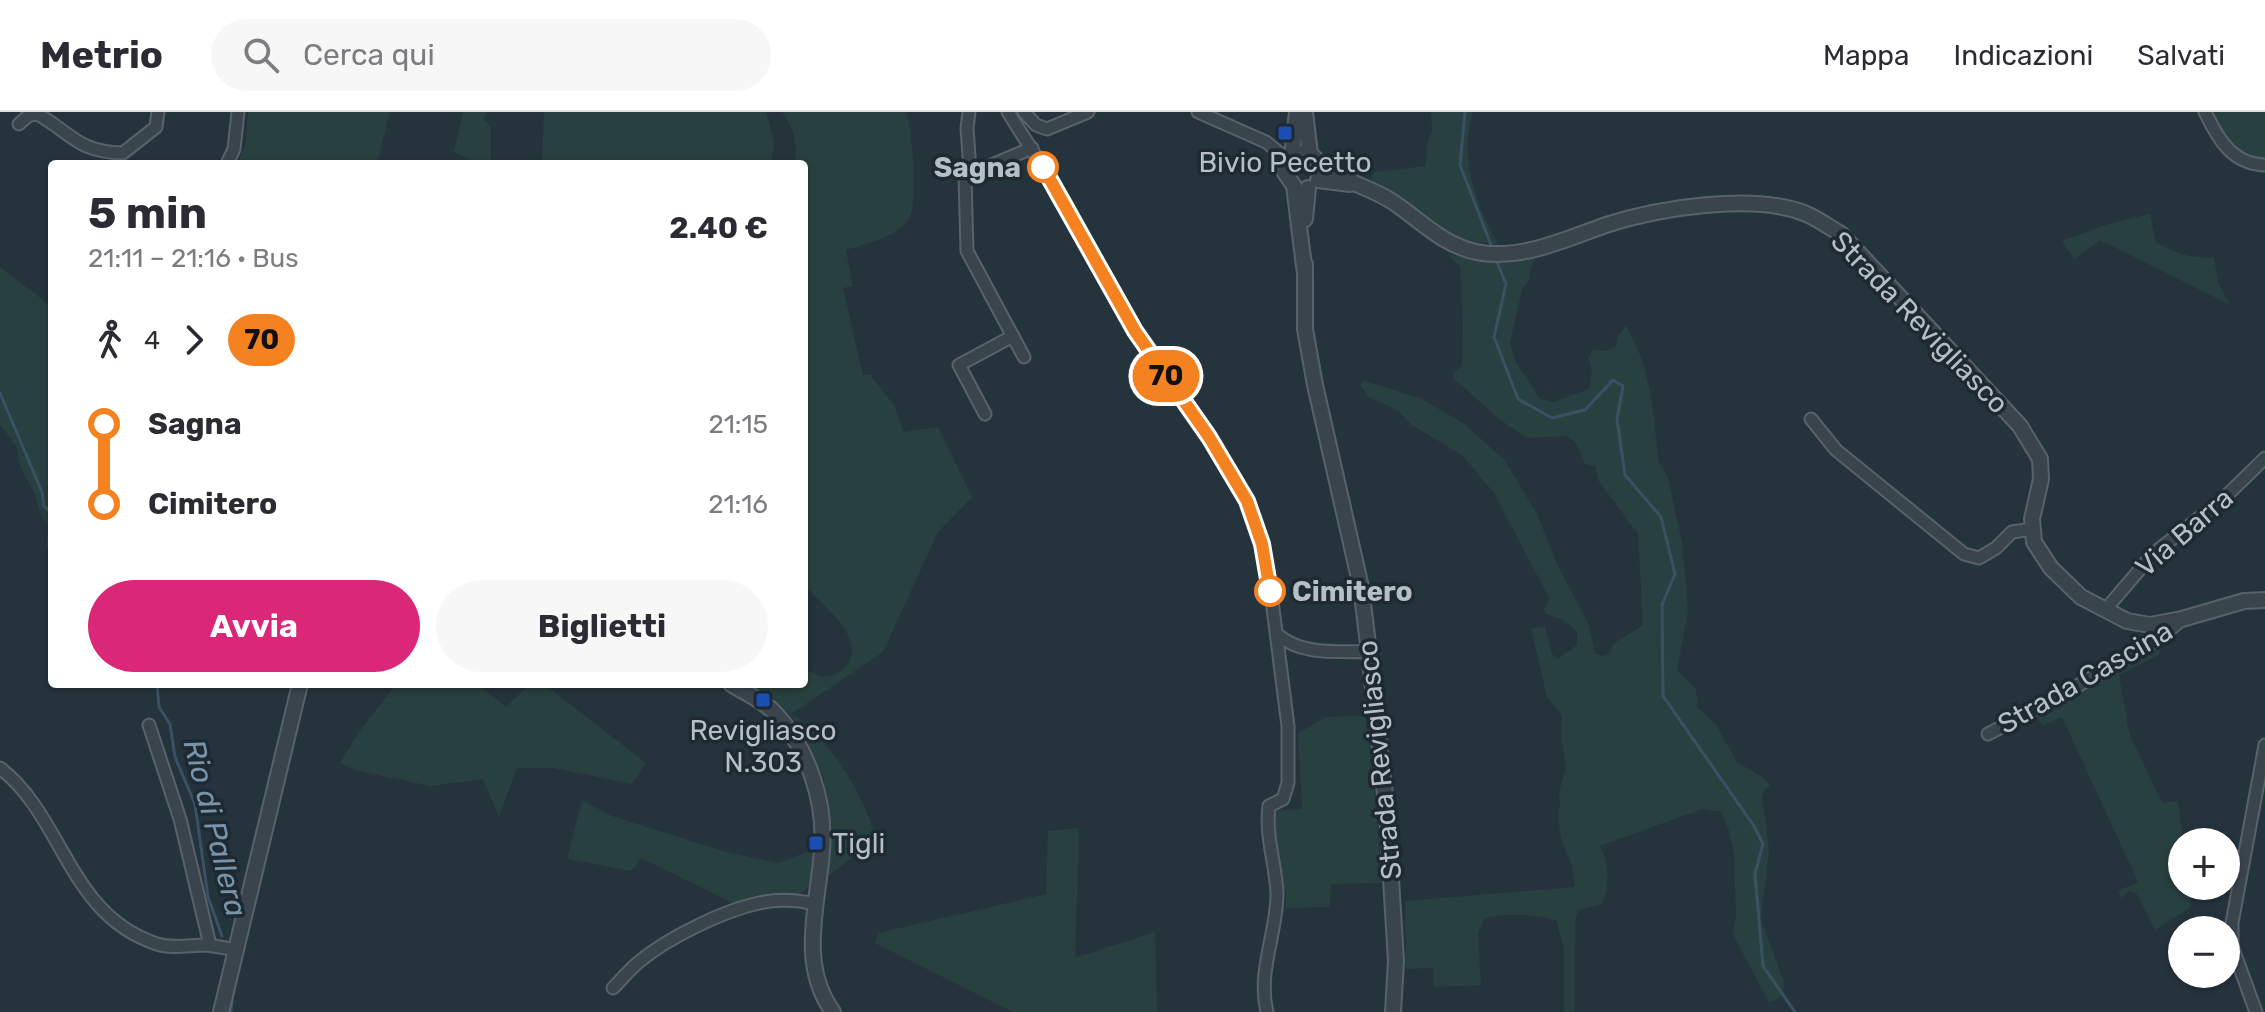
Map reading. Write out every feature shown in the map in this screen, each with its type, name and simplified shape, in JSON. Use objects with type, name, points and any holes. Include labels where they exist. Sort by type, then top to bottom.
[{"type":"street","points":[[19,124],[29,115],[37,114],[75,142],[103,151],[123,153],[156,127],[158,112]]},
{"type":"street","points":[[229,160],[234,149],[238,112]]},
{"type":"street","points":[[969,112],[970,170]]},
{"type":"street","points":[[1008,112],[1066,204],[1135,331],[1209,437],[1247,501],[1262,544],[1288,726],[1288,783],[1283,799],[1269,806],[1267,826],[1277,893],[1265,974],[1267,1012]]},
{"type":"street","points":[[1024,112],[1036,125],[1047,129],[1088,112]]},
{"type":"street","points":[[1198,112],[1266,142],[1290,158],[1297,112]]},
{"type":"street","points":[[1305,112],[1310,175]]},
{"type":"street","points":[[2205,112],[2221,142],[2237,159],[2265,165]]},
{"type":"street","points":[[1024,357],[967,251],[965,176],[970,170],[987,167],[1032,148]]},
{"type":"street","name":"Strada Revigliasco","points":[[1393,1012],[1396,961],[1387,813],[1369,652],[1361,587],[1305,329],[1310,175],[1297,153],[1290,158],[1285,173],[1310,175],[1361,185],[1392,201],[1455,246],[1479,253],[1511,253],[1557,244],[1607,225],[1668,210],[1713,204],[1769,205],[1804,213],[1841,234],[2020,426],[2040,459],[2041,479],[2032,519],[2033,529]]},
{"type":"street","points":[[985,414],[959,365],[1013,336]]},
{"type":"street","points":[[1811,419],[1836,450],[1964,554],[1979,558],[1996,548],[2012,532],[2033,529],[2034,542],[2051,568],[2081,597],[2127,621],[2161,625],[2244,601],[2265,600]]},
{"type":"street","name":"Via Barra","points":[[2106,609],[2153,554],[2222,500],[2265,458]]},
{"type":"street","name":"Strada Cascina","points":[[1988,734],[2037,710],[2148,646],[2182,619]]},
{"type":"street","points":[[1277,634],[1284,641],[1314,650],[1369,652]]},
{"type":"street","points":[[221,1012],[299,688]]},
{"type":"street","points":[[737,688],[771,710],[795,741],[814,778],[823,813],[822,849],[811,933],[815,973],[833,1012]]},
{"type":"street","points":[[149,725],[180,819],[210,945]]},
{"type":"street","points":[[2256,1012],[2232,946],[2232,923],[2265,745]]},
{"type":"street","points":[[0,768],[36,807],[78,880],[108,916],[159,945],[210,945],[236,950]]},
{"type":"street","points":[[613,988],[640,961],[740,909],[761,902],[815,904]]},
{"type":"green space","points":[[248,112],[390,112],[378,160],[239,160],[246,143]]},
{"type":"green space","points":[[463,112],[487,112],[483,119],[491,127],[491,160],[471,160],[454,152]]},
{"type":"green space","points":[[544,112],[766,112],[774,142],[771,160],[542,160]]},
{"type":"green space","points":[[782,112],[906,112],[914,168],[911,214],[907,222],[894,232],[846,250],[853,286],[843,288],[863,375],[870,375],[894,405],[904,432],[938,427],[972,497],[938,532],[883,652],[791,714],[752,688],[808,688],[808,670],[826,677],[839,672],[849,661],[852,650],[843,626],[808,589],[808,160],[795,160],[796,150],[790,124]]},
{"type":"green space","points":[[1431,112],[1473,112],[1467,146],[1472,180],[1476,197],[1498,244],[1457,240],[1371,180],[1374,172],[1425,166],[1432,131]]},
{"type":"green space","points":[[2209,112],[2265,112],[2265,159],[2231,147]]},
{"type":"green space","points":[[2150,214],[2156,243],[2184,254],[2214,257],[2218,282],[2230,305],[2100,240],[2074,259],[2062,241],[2111,223]]},
{"type":"green space","points":[[1447,254],[1480,261],[1536,257],[1530,279],[1522,289],[1510,344],[1516,362],[1540,399],[1554,402],[1589,389],[1592,369],[1588,358],[1593,350],[1606,351],[1616,346],[1618,336],[1626,325],[1642,359],[1651,396],[1659,462],[1668,477],[1682,543],[1688,611],[1677,670],[1696,689],[1698,708],[1715,723],[1737,762],[1771,786],[1765,789],[1762,797],[1769,849],[1761,919],[1785,985],[1779,999],[1769,1002],[1733,935],[1736,916],[1734,855],[1729,831],[1721,812],[1702,809],[1600,846],[1607,867],[1606,890],[1602,904],[1579,910],[1577,915],[1574,1012],[1564,1012],[1564,949],[1556,920],[1520,915],[1485,918],[1478,933],[1481,985],[1434,987],[1433,968],[1406,969],[1405,901],[1575,887],[1558,817],[1559,792],[1566,768],[1562,716],[1547,697],[1531,628],[1545,627],[1552,654],[1558,659],[1577,645],[1577,632],[1564,620],[1546,614],[1543,608],[1549,598],[1494,493],[1462,455],[1412,425],[1398,410],[1368,397],[1360,384],[1364,381],[1420,398],[1463,423],[1504,459],[1537,514],[1558,566],[1589,625],[1595,654],[1603,656],[1610,653],[1613,644],[1643,625],[1638,534],[1598,480],[1595,466],[1585,464],[1575,442],[1567,436],[1527,438],[1499,419],[1454,379],[1454,372],[1462,365],[1460,267]]},
{"type":"green space","points":[[0,267],[48,304],[48,526],[21,469],[16,446],[0,424]]},
{"type":"green space","points":[[2159,644],[2160,654],[2119,675],[2129,733],[2162,803],[2178,801],[2181,828],[2168,828],[2168,900],[2190,900],[2191,907],[2177,916],[2168,916],[2168,922],[2155,930],[2136,893],[2129,891],[2121,898],[2118,891],[2138,882],[2062,717],[2042,726],[2037,715]]},
{"type":"green space","points":[[393,688],[482,688],[506,707],[526,688],[549,688],[646,763],[632,784],[553,768],[517,768],[499,817],[483,779],[430,786],[354,770],[340,763]]},
{"type":"green space","points":[[791,714],[833,753],[854,787],[877,840],[826,877],[833,833],[823,776]]},
{"type":"green space","points":[[1365,715],[1376,804],[1381,883],[1331,884],[1330,907],[1286,908],[1286,890],[1282,887],[1272,843],[1272,810],[1302,809],[1298,733],[1327,717]]},
{"type":"green space","points":[[582,800],[612,816],[726,852],[779,863],[814,849],[810,885],[799,895],[758,898],[734,904],[641,858],[631,871],[567,859]]},
{"type":"green space","points":[[1079,828],[1075,958],[1155,932],[1157,1012],[1013,1012],[875,943],[878,933],[1046,894],[1048,831]]},
{"type":"waterway","points":[[1465,112],[1460,165],[1493,250]]},
{"type":"waterway","points":[[1495,257],[1506,284],[1494,337],[1518,399],[1552,418],[1585,410],[1613,380],[1623,386],[1617,419],[1625,475],[1661,517],[1675,574],[1662,605],[1663,696],[1754,826],[1763,844],[1755,874],[1763,966],[1795,1012]]},
{"type":"waterway","name":"Rio di Pallera","points":[[0,393],[48,510]]},
{"type":"waterway","name":"Rio di Pallera","points":[[157,688],[159,707],[170,724],[175,757],[195,804],[208,897],[222,936]]},
{"type":"waterway","name":"Rio di Pallera","points":[[231,1012],[233,992]]},
{"type":"bus line","name":"70","points":[[1043,167],[1135,331],[1209,437],[1247,501],[1262,544],[1270,591]]},
{"type":"place","name":"Bivio Pecetto","points":[[1285,133]]},
{"type":"place","name":"Sagna","points":[[1043,167]]},
{"type":"place","name":"Cimitero","points":[[1270,591]]},
{"type":"place","name":"Revigliasco N.303","points":[[763,700]]},
{"type":"place","name":"Tigli","points":[[816,843]]}]
